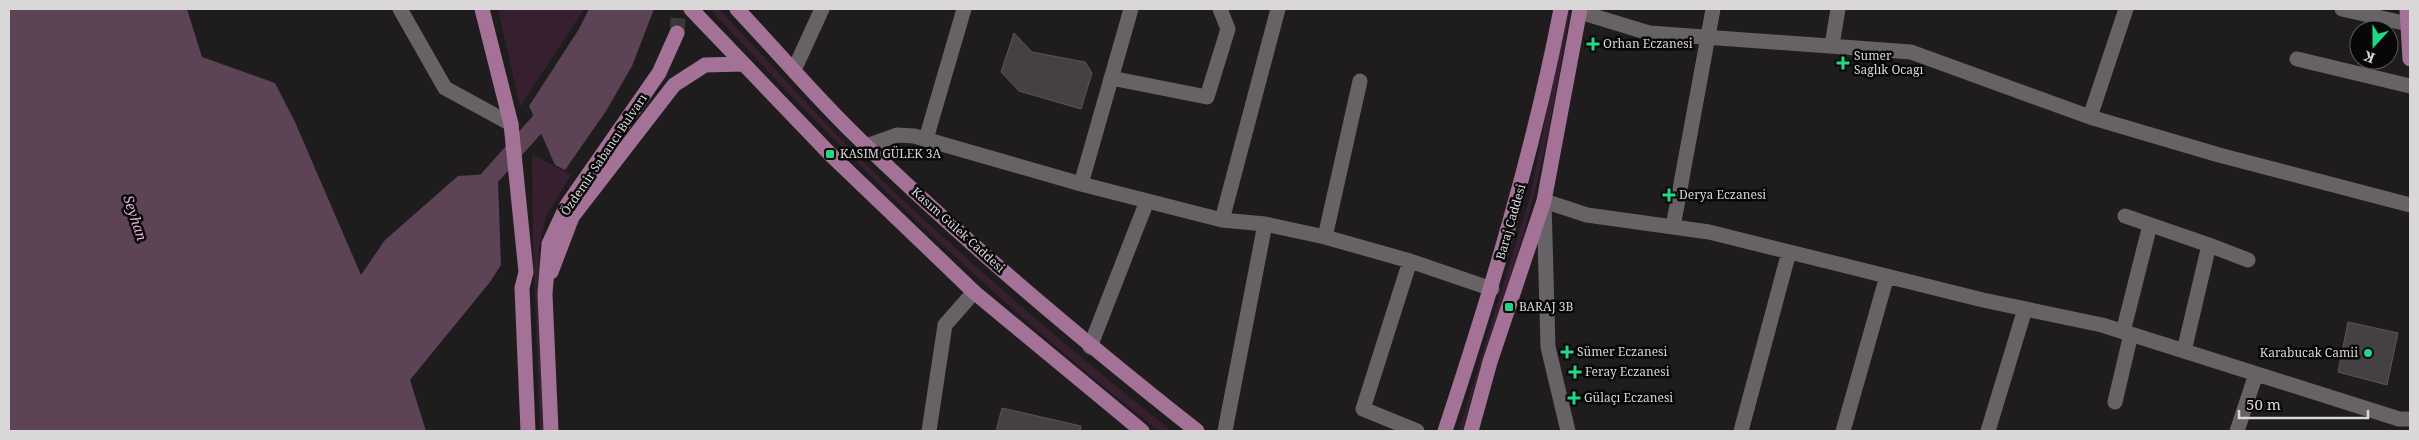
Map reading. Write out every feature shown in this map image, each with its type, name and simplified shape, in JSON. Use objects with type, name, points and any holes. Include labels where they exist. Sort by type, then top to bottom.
[{"type":"main road","points":[[482,9],[511,124],[526,272],[522,288],[528,431]]},
{"type":"main road","points":[[691,9],[830,154],[974,292],[1142,431]]},
{"type":"main road","name":"Kasım Gülek Caddesi","points":[[737,9],[866,146],[966,239],[1090,347],[1197,431]]},
{"type":"main road","name":"Baraj Caddesi","points":[[1445,431],[1492,289],[1526,167],[1558,9]]},
{"type":"main road","name":"Baraj Caddesi","points":[[1471,431],[1490,362],[1544,202],[1580,10]]},
{"type":"main road","points":[[2407,16],[2410,59]]},
{"type":"main road","name":"Özdemir Sabancı Bulvarı","points":[[551,431],[545,287],[549,244],[567,205],[659,74],[676,33]]},
{"type":"main road","points":[[545,287],[572,217],[674,85],[705,65],[743,64]]},
{"type":"street","points":[[400,9],[446,88],[511,124]]},
{"type":"street","points":[[794,70],[822,9]]},
{"type":"street","points":[[926,139],[964,9]]},
{"type":"street","points":[[1081,184],[1131,9]]},
{"type":"street","points":[[1111,78],[1207,97],[1228,29],[1220,9]]},
{"type":"street","points":[[1222,220],[1278,9]]},
{"type":"street","points":[[1673,227],[1713,9]]},
{"type":"street","points":[[1832,46],[1838,9]]},
{"type":"street","points":[[2090,117],[2123,9]]},
{"type":"street","points":[[2342,9],[2407,16]]},
{"type":"street","points":[[1580,10],[1649,33],[1911,52],[2090,117],[2229,157],[2410,205]]},
{"type":"street","points":[[2297,59],[2410,86]]},
{"type":"street","points":[[1325,237],[1360,81]]},
{"type":"street","points":[[866,146],[897,135],[926,139],[1081,184],[1222,220],[1265,224],[1325,237],[1410,261],[1492,289]]},
{"type":"street","points":[[1090,347],[1148,201]]},
{"type":"street","points":[[1568,431],[1548,347],[1544,202],[1587,215],[1709,232],[2127,333],[2402,423]]},
{"type":"street","points":[[2125,216],[2248,260]]},
{"type":"street","points":[[1225,431],[1265,224]]},
{"type":"street","points":[[2114,402],[2150,225]]},
{"type":"street","points":[[2184,351],[2209,245]]},
{"type":"street","points":[[1741,431],[1789,252]]},
{"type":"street","points":[[1410,261],[1363,409],[1417,431]]},
{"type":"street","points":[[1842,431],[1887,276]]},
{"type":"street","points":[[929,431],[944,325],[974,292]]},
{"type":"street","points":[[1988,431],[2025,309]]},
{"type":"street","points":[[2238,431],[2256,374]]},
{"type":"shaded area","points":[[498,9],[584,9],[520,107]]},
{"type":"shaded area","points":[[710,9],[719,9],[810,107],[937,232],[1036,319],[1172,431],[1159,431],[1099,383],[982,282],[870,176]]},
{"type":"shaded area","points":[[1567,9],[1570,9],[1555,97],[1529,214],[1462,431],[1459,431],[1531,193]]},
{"type":"shaded area","points":[[532,154],[571,175],[546,216],[539,248],[544,431],[540,431],[533,246]]},
{"type":"water","name":"Seyhan","points":[[9,9],[187,9],[202,57],[275,83],[295,122],[361,275],[385,240],[458,176],[490,174],[498,181],[501,265],[490,282],[410,380],[426,431],[9,431]]},
{"type":"water","points":[[589,9],[654,9],[632,66],[606,111],[565,170],[555,165],[529,106],[579,29]]},
{"type":"building","points":[[1014,33],[1032,52],[1085,62],[1092,73],[1081,109],[1019,91],[1001,72]]},
{"type":"building","name":"Karabucak Camii","points":[[2348,322],[2398,333],[2387,385],[2338,372]]},
{"type":"building","points":[[1002,408],[1081,426],[1080,431],[996,431]]},
{"type":"waterway","points":[[477,192],[553,107]]},
{"type":"tunnel","points":[[677,33],[679,9]]},
{"type":"place","name":"Orhan Eczanesi","points":[[1593,44]]},
{"type":"place","name":"Sumer Saglık Ocagı","points":[[1843,63]]},
{"type":"place","name":"KASIM GÜLEK 3A","points":[[830,154]]},
{"type":"place","name":"Derya Eczanesi","points":[[1669,195]]},
{"type":"place","name":"BARAJ 3B","points":[[1509,307]]},
{"type":"place","name":"Sümer Eczanesi","points":[[1567,352]]},
{"type":"place","name":"Karabucak Camii","points":[[2368,353]]},
{"type":"place","name":"Feray Eczanesi","points":[[1575,372]]},
{"type":"place","name":"Gülaçı Eczanesi","points":[[1574,398]]}]
